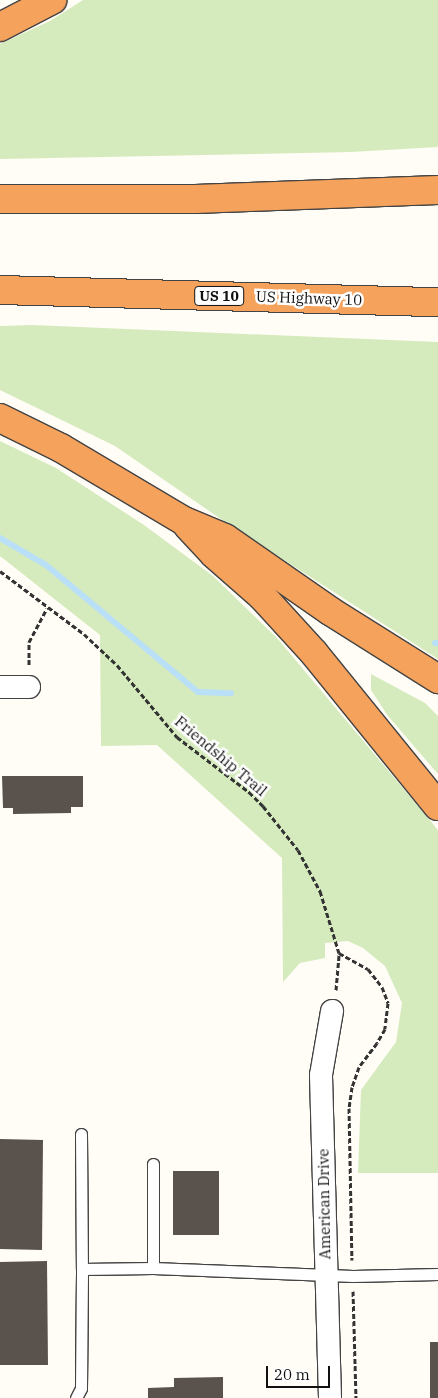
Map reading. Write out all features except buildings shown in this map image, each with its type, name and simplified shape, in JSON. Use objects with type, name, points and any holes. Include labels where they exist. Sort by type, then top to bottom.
[{"type":"highway","points":[[0,28],[52,0]]},
{"type":"highway","points":[[0,199],[195,199],[438,190]]},
{"type":"highway","name":"US Highway 10","points":[[0,290],[438,302]]},
{"type":"highway","points":[[0,418],[61,448],[184,521],[225,538],[330,611],[438,678]]},
{"type":"highway","points":[[184,521],[214,554],[262,596],[314,653],[438,806]]},
{"type":"street","points":[[0,687],[29,687]]},
{"type":"street","name":"American Drive","points":[[330,1398],[325,1275],[321,1075],[332,1011]]},
{"type":"lane","points":[[76,1398],[81,1388],[81,1134]]},
{"type":"lane","points":[[153,1164],[153,1268]]},
{"type":"lane","points":[[82,1269],[153,1268],[352,1276],[438,1274]]},
{"type":"path","name":"Friendship Trail","points":[[0,571],[84,634],[117,665],[177,737],[249,792],[284,829],[298,850],[320,891],[339,953]]},
{"type":"path","points":[[29,687],[29,642],[47,608]]},
{"type":"path","points":[[332,1011],[340,964],[339,953]]},
{"type":"path","points":[[339,953],[359,963],[376,977],[388,1004],[388,1014],[382,1036],[359,1067],[352,1087],[349,1108],[356,1398]]},
{"type":"green space","points":[[83,0],[438,0],[438,147],[351,152],[0,159],[0,44],[50,21]]},
{"type":"green space","points":[[32,325],[438,342],[438,659],[228,524],[115,446],[0,390],[0,326]]},
{"type":"green space","points":[[0,441],[56,468],[144,525],[213,576],[277,638],[438,830],[438,1173],[358,1173],[361,1090],[396,1042],[402,1003],[385,966],[363,948],[348,941],[325,943],[325,958],[300,963],[283,982],[282,858],[157,745],[101,746],[100,635],[0,556]]},
{"type":"green space","points":[[371,674],[425,703],[438,716],[438,774],[388,716],[371,690]]},
{"type":"waterway","points":[[0,538],[46,565],[198,692],[231,693]]}]
